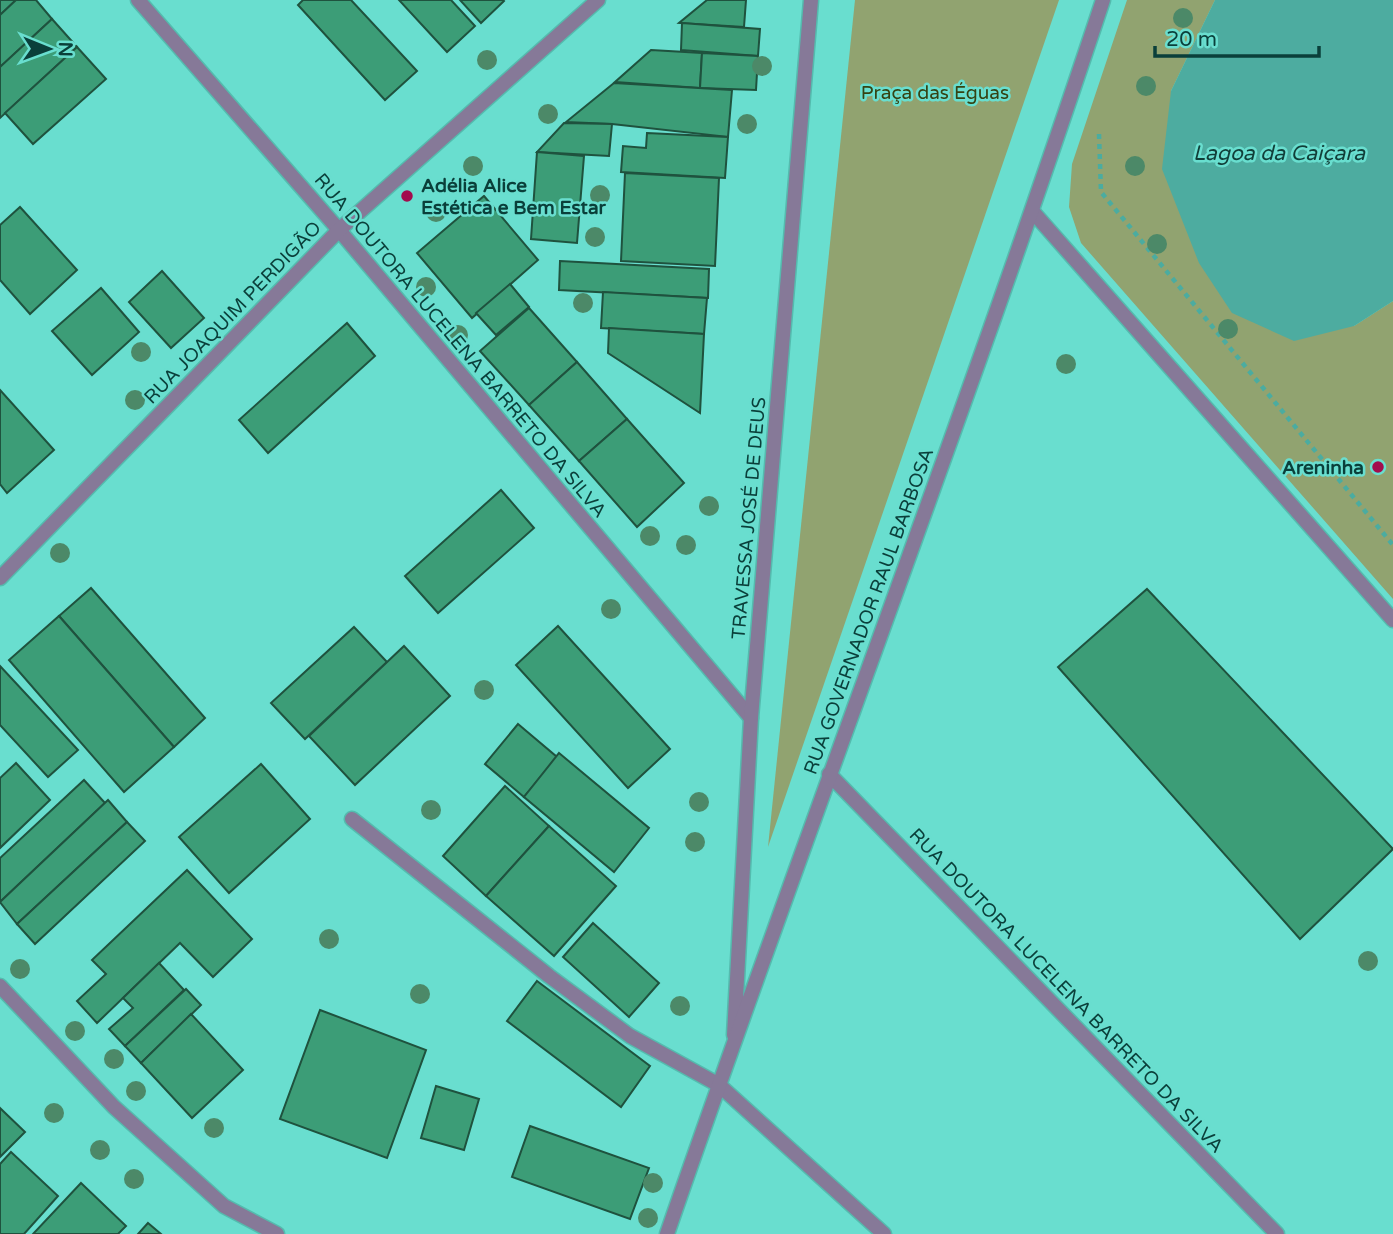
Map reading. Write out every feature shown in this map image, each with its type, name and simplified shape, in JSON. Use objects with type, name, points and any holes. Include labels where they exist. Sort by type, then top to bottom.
[{"type":"street","name":"RUA DOUTORA LUCELENA BARRETO DA SILVA","points":[[138,0],[339,230],[751,718]]},
{"type":"street","name":"RUA JOAQUIM PERDIGÃO","points":[[0,579],[339,230],[598,0]]},
{"type":"street","name":"TRAVESSA JOSÉ DE DEUS","points":[[734,1040],[751,718],[811,0]]},
{"type":"street","name":"RUA GOVERNADOR RAUL BARBOSA","points":[[667,1234],[829,774],[1032,212],[1103,0]]},
{"type":"street","points":[[1032,212],[1393,620]]},
{"type":"street","name":"RUA DOUTORA LUCELENA BARRETO DA SILVA","points":[[829,774],[1277,1234]]},
{"type":"street","points":[[352,819],[549,976],[630,1036],[719,1085],[884,1234]]},
{"type":"street","points":[[0,986],[124,1116],[224,1206],[277,1234]]},
{"type":"path","points":[[1099,126],[1101,192],[1393,545]]},
{"type":"green space","name":"Praça das Éguas","points":[[855,0],[1059,0],[768,847]]},
{"type":"green space","points":[[1127,0],[1215,0],[1171,91],[1354,326],[1393,301],[1393,599],[1081,243],[1069,207],[1072,164]]},
{"type":"water","name":"Lagoa da Caiçara","points":[[1215,0],[1393,0],[1393,301],[1354,326],[1294,341],[1232,313],[1199,263],[1162,169],[1171,91]]},
{"type":"building","points":[[0,0],[16,0],[0,15]]},
{"type":"building","points":[[16,0],[36,0],[52,19],[0,67],[0,15]]},
{"type":"building","points":[[303,0],[351,0],[417,71],[385,100],[298,5]]},
{"type":"building","points":[[399,0],[451,0],[475,26],[447,52]]},
{"type":"building","points":[[460,0],[503,0],[504,1],[481,23]]},
{"type":"building","points":[[707,0],[746,0],[744,27],[679,23]]},
{"type":"building","points":[[52,19],[77,47],[0,118],[0,67]]},
{"type":"building","points":[[682,23],[760,29],[758,56],[681,50]]},
{"type":"building","points":[[77,47],[106,79],[33,144],[5,113]]},
{"type":"building","points":[[651,50],[702,53],[700,88],[615,82]]},
{"type":"building","points":[[702,53],[758,56],[756,90],[700,88]]},
{"type":"building","points":[[614,83],[732,90],[728,137],[612,124],[566,122]]},
{"type":"building","points":[[564,123],[612,124],[609,156],[537,152]]},
{"type":"building","points":[[647,133],[728,137],[725,178],[621,172],[623,146],[646,148]]},
{"type":"building","points":[[537,152],[584,156],[577,243],[531,239]]},
{"type":"building","points":[[625,173],[719,178],[715,266],[621,261]]},
{"type":"building","points":[[484,196],[538,260],[472,318],[417,253]]},
{"type":"building","points":[[20,207],[77,270],[30,314],[0,280],[0,225]]},
{"type":"building","points":[[560,261],[709,269],[708,298],[559,290]]},
{"type":"building","points":[[162,271],[204,318],[171,348],[129,302]]},
{"type":"building","points":[[510,284],[529,307],[496,335],[476,313]]},
{"type":"building","points":[[101,288],[139,332],[92,375],[52,331]]},
{"type":"building","points":[[603,292],[707,298],[704,334],[601,328]]},
{"type":"building","points":[[529,308],[577,362],[529,405],[480,351]]},
{"type":"building","points":[[347,323],[375,356],[268,453],[239,420]]},
{"type":"building","points":[[609,328],[704,334],[700,413],[608,353]]},
{"type":"building","points":[[577,362],[627,419],[579,461],[529,405]]},
{"type":"building","points":[[0,390],[54,450],[7,493],[0,484]]},
{"type":"building","points":[[627,419],[684,483],[637,527],[579,461]]},
{"type":"building","points":[[501,490],[534,528],[438,613],[405,576]]},
{"type":"building","points":[[91,588],[205,718],[174,747],[59,616]]},
{"type":"building","points":[[1147,589],[1393,849],[1300,939],[1058,667]]},
{"type":"building","points":[[59,616],[174,747],[124,792],[9,660]]},
{"type":"building","points":[[558,626],[670,749],[628,788],[516,665]]},
{"type":"building","points":[[354,627],[387,662],[305,739],[271,703]]},
{"type":"building","points":[[404,646],[450,696],[355,785],[309,736]]},
{"type":"building","points":[[0,666],[78,750],[48,777],[0,725]]},
{"type":"building","points":[[518,724],[557,757],[524,797],[485,764]]},
{"type":"building","points":[[559,753],[649,828],[614,872],[524,797]]},
{"type":"building","points":[[16,763],[50,800],[0,848],[0,778]]},
{"type":"building","points":[[261,764],[310,819],[229,893],[179,837]]},
{"type":"building","points":[[84,780],[105,803],[0,902],[0,858]]},
{"type":"building","points":[[505,786],[549,826],[486,896],[443,856]]},
{"type":"building","points":[[108,800],[127,822],[17,924],[0,902]]},
{"type":"building","points":[[127,822],[145,841],[35,944],[17,924]]},
{"type":"building","points":[[549,826],[616,886],[554,956],[486,896]]},
{"type":"building","points":[[187,870],[252,939],[213,977],[180,943],[97,1023],[77,1001],[106,974],[92,960]]},
{"type":"building","points":[[593,923],[659,983],[629,1017],[563,957]]},
{"type":"building","points":[[159,963],[184,990],[125,1046],[109,1029],[133,1008],[123,998]]},
{"type":"building","points":[[537,981],[650,1066],[621,1107],[507,1021]]},
{"type":"building","points":[[186,989],[201,1005],[141,1063],[125,1046]]},
{"type":"building","points":[[320,1010],[426,1050],[387,1158],[280,1119]]},
{"type":"building","points":[[191,1014],[243,1070],[192,1118],[141,1063]]},
{"type":"building","points":[[436,1086],[479,1099],[464,1150],[421,1138]]},
{"type":"building","points":[[0,1108],[25,1132],[0,1157]]},
{"type":"building","points":[[530,1126],[649,1168],[630,1219],[512,1177]]},
{"type":"building","points":[[11,1152],[58,1196],[24,1234],[0,1234],[0,1164]]},
{"type":"building","points":[[81,1183],[126,1226],[118,1234],[33,1234]]},
{"type":"building","points":[[148,1223],[161,1234],[138,1234]]},
{"type":"place","name":"Adélia Alice Estética e Bem Estar","points":[[407,196]]},
{"type":"place","name":"Areninha","points":[[1378,467]]}]
